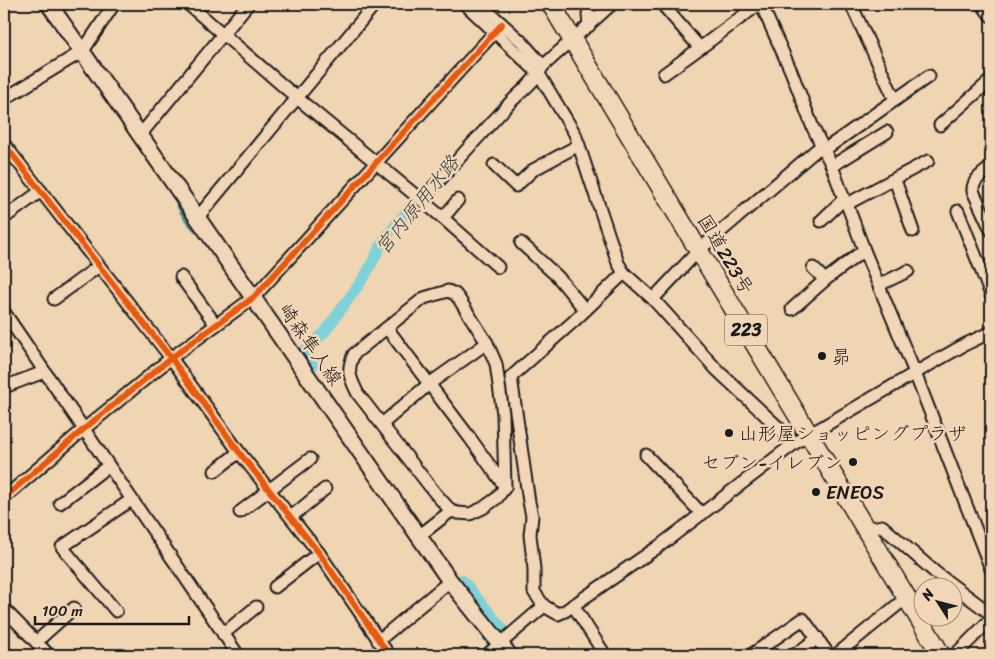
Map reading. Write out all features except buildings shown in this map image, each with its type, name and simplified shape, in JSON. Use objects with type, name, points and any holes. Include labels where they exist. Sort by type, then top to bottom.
[{"type":"highway","name":"国道223号","points":[[551,4],[699,250],[802,439],[866,529],[942,655]]},
{"type":"main road","name":"崎森隼人線","points":[[49,4],[450,581],[504,650]]},
{"type":"street","points":[[4,99],[83,51],[114,4]]},
{"type":"street","points":[[188,4],[223,32],[296,97],[422,200],[498,267]]},
{"type":"street","points":[[141,134],[223,32],[248,4]]},
{"type":"street","points":[[198,216],[375,4]]},
{"type":"street","points":[[465,4],[522,42],[541,70],[575,134],[618,264],[624,273],[653,300],[718,370],[802,439]]},
{"type":"street","points":[[480,4],[498,27]]},
{"type":"street","points":[[589,26],[588,14],[591,4]]},
{"type":"street","points":[[422,200],[541,70],[612,4]]},
{"type":"street","points":[[662,4],[700,48]]},
{"type":"street","points":[[664,74],[760,4],[791,71],[822,148],[832,166],[864,250],[915,372],[991,569]]},
{"type":"street","points":[[851,4],[894,100]]},
{"type":"street","points":[[4,498],[171,358],[254,297],[498,27]]},
{"type":"street","points":[[653,300],[699,250],[822,148],[929,76]]},
{"type":"street","points":[[940,125],[975,89],[991,80]]},
{"type":"street","points":[[832,166],[887,132]]},
{"type":"street","points":[[4,144],[171,358],[240,452],[319,553],[389,655]]},
{"type":"street","points":[[494,165],[516,186],[533,170],[579,145]]},
{"type":"street","points":[[821,221],[846,202],[895,180],[928,161]]},
{"type":"street","points":[[991,167],[973,185],[973,191],[991,230]]},
{"type":"street","points":[[895,180],[913,231]]},
{"type":"street","points":[[4,218],[41,192]]},
{"type":"street","points":[[443,218],[458,200]]},
{"type":"street","points":[[958,211],[991,295]]},
{"type":"street","points":[[521,243],[558,277],[585,310]]},
{"type":"street","points":[[792,309],[825,280],[864,250]]},
{"type":"street","points":[[54,299],[99,266]]},
{"type":"street","points":[[813,268],[825,280]]},
{"type":"street","points":[[879,285],[908,271]]},
{"type":"street","points":[[624,273],[511,377],[532,516],[530,535],[534,569],[534,592],[544,606],[558,614],[658,547],[802,439],[915,372],[991,332]]},
{"type":"street","points":[[181,276],[216,325]]},
{"type":"street","points":[[448,291],[455,294],[459,299],[487,343],[496,364],[503,414],[504,487],[497,498],[483,508],[470,514],[458,513],[451,511],[435,494],[358,394],[350,379],[348,365],[354,354],[424,298],[448,291]]},
{"type":"street","points":[[5,316],[238,655]]},
{"type":"street","points":[[387,328],[504,487]]},
{"type":"street","points":[[382,424],[429,384],[487,343]]},
{"type":"street","points":[[4,387],[44,372]]},
{"type":"street","points":[[215,471],[240,452]]},
{"type":"street","points":[[646,455],[702,514]]},
{"type":"street","points":[[240,512],[310,459]]},
{"type":"street","points":[[60,503],[108,466]]},
{"type":"street","points":[[291,517],[325,489]]},
{"type":"street","points":[[116,611],[62,547],[131,500]]},
{"type":"street","points":[[419,536],[451,511]]},
{"type":"street","points":[[866,529],[882,526],[936,573],[991,614]]},
{"type":"street","points":[[276,587],[319,553]]},
{"type":"street","points":[[378,641],[450,581]]},
{"type":"street","points":[[836,655],[906,598]]},
{"type":"street","points":[[573,605],[605,655]]},
{"type":"street","points":[[487,655],[504,650],[544,606]]},
{"type":"street","points":[[223,634],[256,607]]},
{"type":"street","points":[[36,642],[74,608]]},
{"type":"street","points":[[4,610],[49,655]]},
{"type":"street","points":[[751,655],[803,619],[829,655]]},
{"type":"street","points":[[955,655],[991,619]]},
{"type":"street","points":[[794,655],[818,638]]},
{"type":"waterway","points":[[38,4],[62,35]]},
{"type":"waterway","points":[[143,152],[176,200],[186,220],[202,236]]},
{"type":"waterway","name":"宮内原用水路","points":[[313,365],[304,351],[324,333],[365,276],[385,238],[424,191]]},
{"type":"waterway","points":[[278,346],[304,384]]},
{"type":"waterway","name":"宮内原用水路","points":[[462,580],[506,633]]},
{"type":"waterway","points":[[476,625],[488,644],[487,650]]},
{"type":"cycle path","points":[[4,498],[171,358],[254,297],[502,24]]},
{"type":"cycle path","points":[[4,144],[171,358],[239,452],[319,553],[389,655]]},
{"type":"place","name":"昴","points":[[822,356]]},
{"type":"place","name":"山形屋ショッピングプラザ","points":[[729,433]]},
{"type":"place","name":"セブン-イレブン","points":[[853,462]]},
{"type":"place","name":"ENEOS","points":[[816,492]]}]
